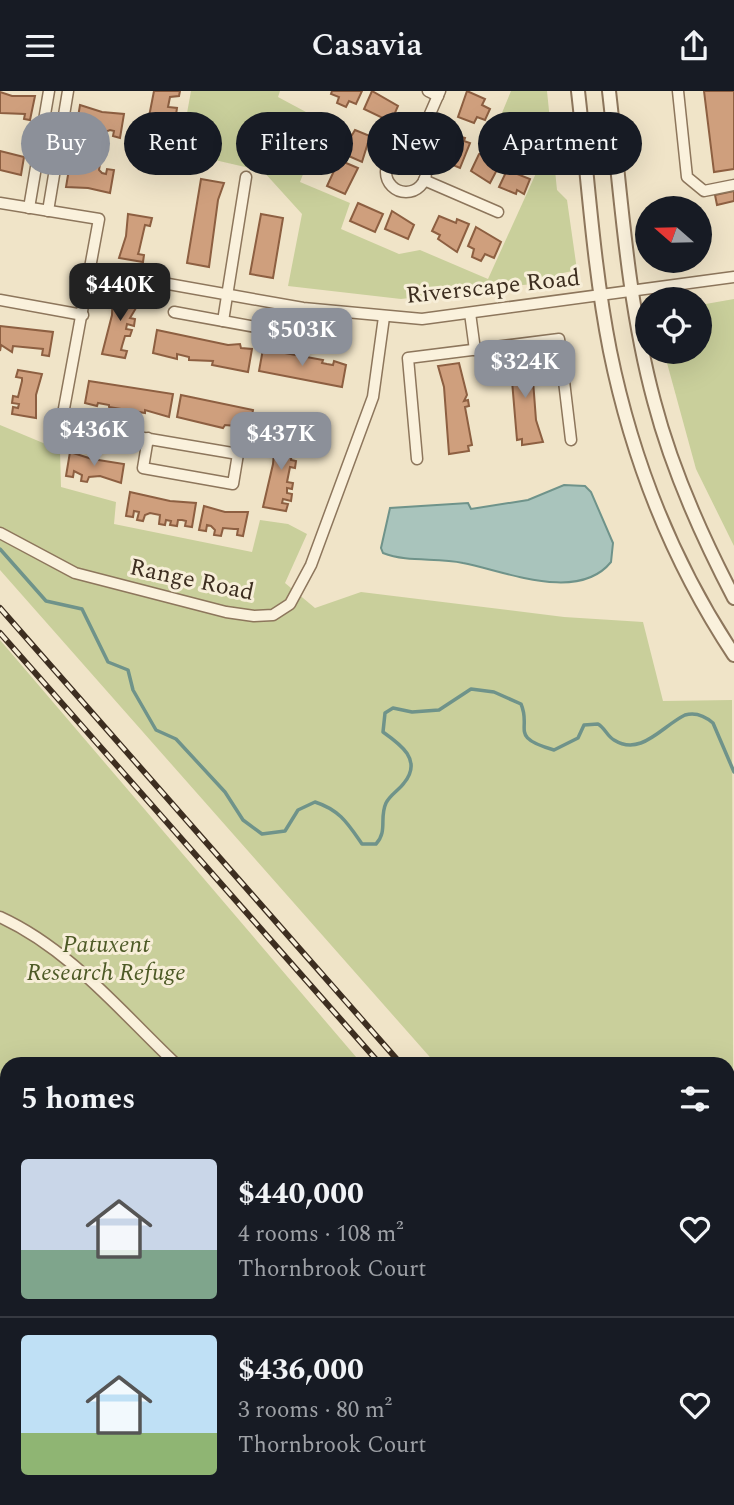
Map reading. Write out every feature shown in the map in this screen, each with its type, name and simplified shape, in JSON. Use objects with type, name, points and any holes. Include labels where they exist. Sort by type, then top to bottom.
[{"type":"street","points":[[29,208],[49,91]]},
{"type":"street","points":[[48,211],[68,91]]},
{"type":"street","points":[[428,91],[439,93],[431,112]]},
{"type":"street","points":[[578,91],[601,296],[623,406],[641,466],[691,583],[734,655]]},
{"type":"street","points":[[609,91],[632,291],[654,402],[672,460],[693,513],[734,598]]},
{"type":"street","points":[[678,91],[687,177],[704,191],[734,185]]},
{"type":"street","points":[[387,175],[387,180],[398,190],[407,192],[414,190],[424,180],[424,175]]},
{"type":"street","points":[[223,321],[246,177]]},
{"type":"street","points":[[424,180],[498,212]]},
{"type":"street","points":[[0,203],[99,219],[63,414],[74,426],[148,438],[238,454],[233,484],[143,468],[148,438]]},
{"type":"street","name":"Riverscape Road","points":[[90,269],[227,294],[384,317],[422,319],[734,277]]},
{"type":"street","points":[[0,300],[83,314]]},
{"type":"street","points":[[174,312],[343,344]]},
{"type":"street","points":[[470,313],[475,350]]},
{"type":"street","name":"Range Road","points":[[0,533],[75,573],[226,612],[254,616],[273,615],[290,604],[311,565],[373,397],[384,317]]},
{"type":"street","points":[[417,459],[408,358],[559,339],[571,440]]},
{"type":"street","points":[[0,917],[53,949],[86,975],[169,1057]]},
{"type":"green space","points":[[191,91],[280,91],[278,97],[306,112],[236,112],[236,165],[222,162],[222,112],[187,112]]},
{"type":"green space","points":[[511,91],[547,91],[549,112],[502,112]]},
{"type":"green space","points":[[267,175],[303,175],[300,182],[350,203],[341,229],[399,254],[420,250],[488,279],[535,175],[555,175],[557,190],[567,200],[577,270],[563,273],[558,281],[401,299],[288,286],[302,214]]},
{"type":"green space","points":[[734,299],[734,546],[696,469],[667,364],[712,364],[712,303]]},
{"type":"green space","points":[[0,425],[60,450],[61,487],[116,502],[114,524],[252,552],[260,520],[288,524],[307,534],[285,583],[315,608],[361,592],[564,617],[643,622],[663,701],[732,700],[733,1057],[430,1057],[0,570]]},
{"type":"green space","name":"Patuxent Research Refuge","points":[[0,640],[356,1057],[0,1057]]},
{"type":"water","points":[[564,485],[585,486],[591,492],[613,543],[611,562],[597,574],[580,581],[540,581],[453,561],[393,556],[383,553],[381,548],[390,508],[468,503],[471,509],[528,500]]},
{"type":"building","points":[[154,91],[180,91],[179,96],[170,97],[168,107],[177,108],[176,112],[150,112]]},
{"type":"building","points":[[332,91],[362,91],[356,104],[349,101],[346,107],[337,103],[339,97],[331,94]]},
{"type":"building","points":[[372,91],[398,106],[395,112],[370,112],[364,109]]},
{"type":"building","points":[[467,91],[485,99],[482,105],[490,109],[489,112],[478,112],[474,123],[464,119],[464,112],[460,112]]},
{"type":"building","points":[[704,91],[734,91],[734,169],[714,172]]},
{"type":"building","points":[[0,92],[12,96],[35,96],[32,112],[0,113]]},
{"type":"building","points":[[80,105],[102,112],[79,112]]},
{"type":"building","points":[[110,113],[124,114],[120,138],[113,136],[114,131],[110,130]]},
{"type":"building","points":[[355,130],[367,135],[362,162],[353,158]]},
{"type":"building","points":[[464,141],[470,143],[464,158]]},
{"type":"building","points":[[0,151],[21,156],[21,175],[0,170]]},
{"type":"building","points":[[478,156],[478,175],[494,175],[490,183],[471,171]]},
{"type":"building","points":[[353,166],[358,168],[345,194],[327,186],[332,175],[353,175]]},
{"type":"building","points":[[110,169],[114,170],[110,193],[66,187],[68,175],[110,175]]},
{"type":"building","points":[[505,175],[520,175],[530,179],[524,194],[517,190],[516,194],[499,187]]},
{"type":"building","points":[[201,179],[224,183],[218,200],[209,267],[187,263]]},
{"type":"building","points":[[734,191],[734,201],[717,205],[715,195]]},
{"type":"building","points":[[358,203],[383,214],[375,232],[350,221]]},
{"type":"building","points":[[392,211],[414,225],[408,239],[385,229]]},
{"type":"building","points":[[128,214],[152,218],[150,226],[145,225],[138,254],[144,255],[143,262],[119,258],[126,236]]},
{"type":"building","points":[[261,214],[283,218],[273,278],[250,274]]},
{"type":"building","points":[[439,216],[456,223],[457,219],[469,224],[457,252],[438,239],[440,235],[432,231]]},
{"type":"building","points":[[476,227],[501,242],[494,258],[485,254],[481,261],[472,257],[474,249],[468,246]]},
{"type":"building","points":[[113,288],[137,292],[136,299],[131,298],[130,302],[131,307],[136,308],[130,318],[135,319],[134,326],[127,324],[126,329],[132,330],[130,336],[125,336],[121,350],[127,351],[125,358],[102,354],[112,315]]},
{"type":"building","points":[[0,326],[53,332],[49,356],[42,355],[43,349],[13,346],[12,352],[1,345],[0,351]]},
{"type":"building","points":[[157,330],[228,345],[240,344],[241,348],[252,349],[248,372],[212,365],[213,361],[189,360],[189,357],[177,354],[177,359],[153,353]]},
{"type":"building","points":[[263,349],[323,360],[322,363],[327,364],[333,365],[334,361],[346,365],[342,387],[259,371]]},
{"type":"building","points":[[531,354],[536,420],[543,442],[522,445],[522,439],[517,440],[510,357]]},
{"type":"building","points":[[459,363],[467,395],[464,401],[468,400],[469,406],[465,407],[472,445],[468,446],[469,451],[449,454],[444,387],[438,366]]},
{"type":"building","points":[[18,370],[42,374],[36,395],[36,418],[12,414],[13,407],[18,408],[19,404],[12,403],[13,396],[18,397],[22,381],[22,378],[16,377]]},
{"type":"building","points":[[89,381],[173,394],[169,417],[145,410],[145,413],[98,403],[97,406],[85,403]]},
{"type":"building","points":[[181,395],[253,410],[249,432],[236,431],[236,426],[225,425],[223,428],[177,417]]},
{"type":"building","points":[[276,430],[300,435],[298,441],[293,440],[291,460],[296,461],[295,468],[290,467],[287,482],[293,483],[292,489],[287,488],[287,493],[292,494],[291,501],[283,499],[282,503],[288,504],[286,511],[263,507],[273,464]]},
{"type":"building","points":[[70,452],[124,464],[121,483],[100,476],[89,477],[87,482],[81,481],[82,475],[74,471],[73,477],[66,476]]},
{"type":"building","points":[[130,492],[170,501],[196,503],[192,527],[185,526],[186,521],[182,520],[178,520],[177,526],[170,525],[171,521],[166,520],[165,525],[159,524],[160,515],[150,513],[145,515],[143,521],[137,520],[139,512],[134,511],[133,517],[126,516]]},
{"type":"building","points":[[204,506],[225,512],[248,512],[243,536],[237,535],[238,529],[223,528],[221,536],[214,535],[215,530],[211,526],[207,525],[206,531],[199,530]]},
{"type":"waterway","points":[[0,549],[46,601],[82,609],[108,662],[128,670],[133,690],[156,730],[176,739],[225,792],[243,820],[262,834],[285,831],[298,810],[315,802],[337,814],[362,844],[376,844],[382,834],[386,803],[404,783],[411,767],[407,753],[383,732],[385,713],[393,708],[412,712],[439,710],[471,689],[494,692],[521,704],[526,736],[531,741],[554,750],[578,738],[584,725],[598,724],[614,740],[633,745],[651,738],[685,715],[700,715],[713,723],[734,772]]},
{"type":"railway","points":[[0,608],[395,1057]]},
{"type":"railway","points":[[0,633],[374,1057]]}]
